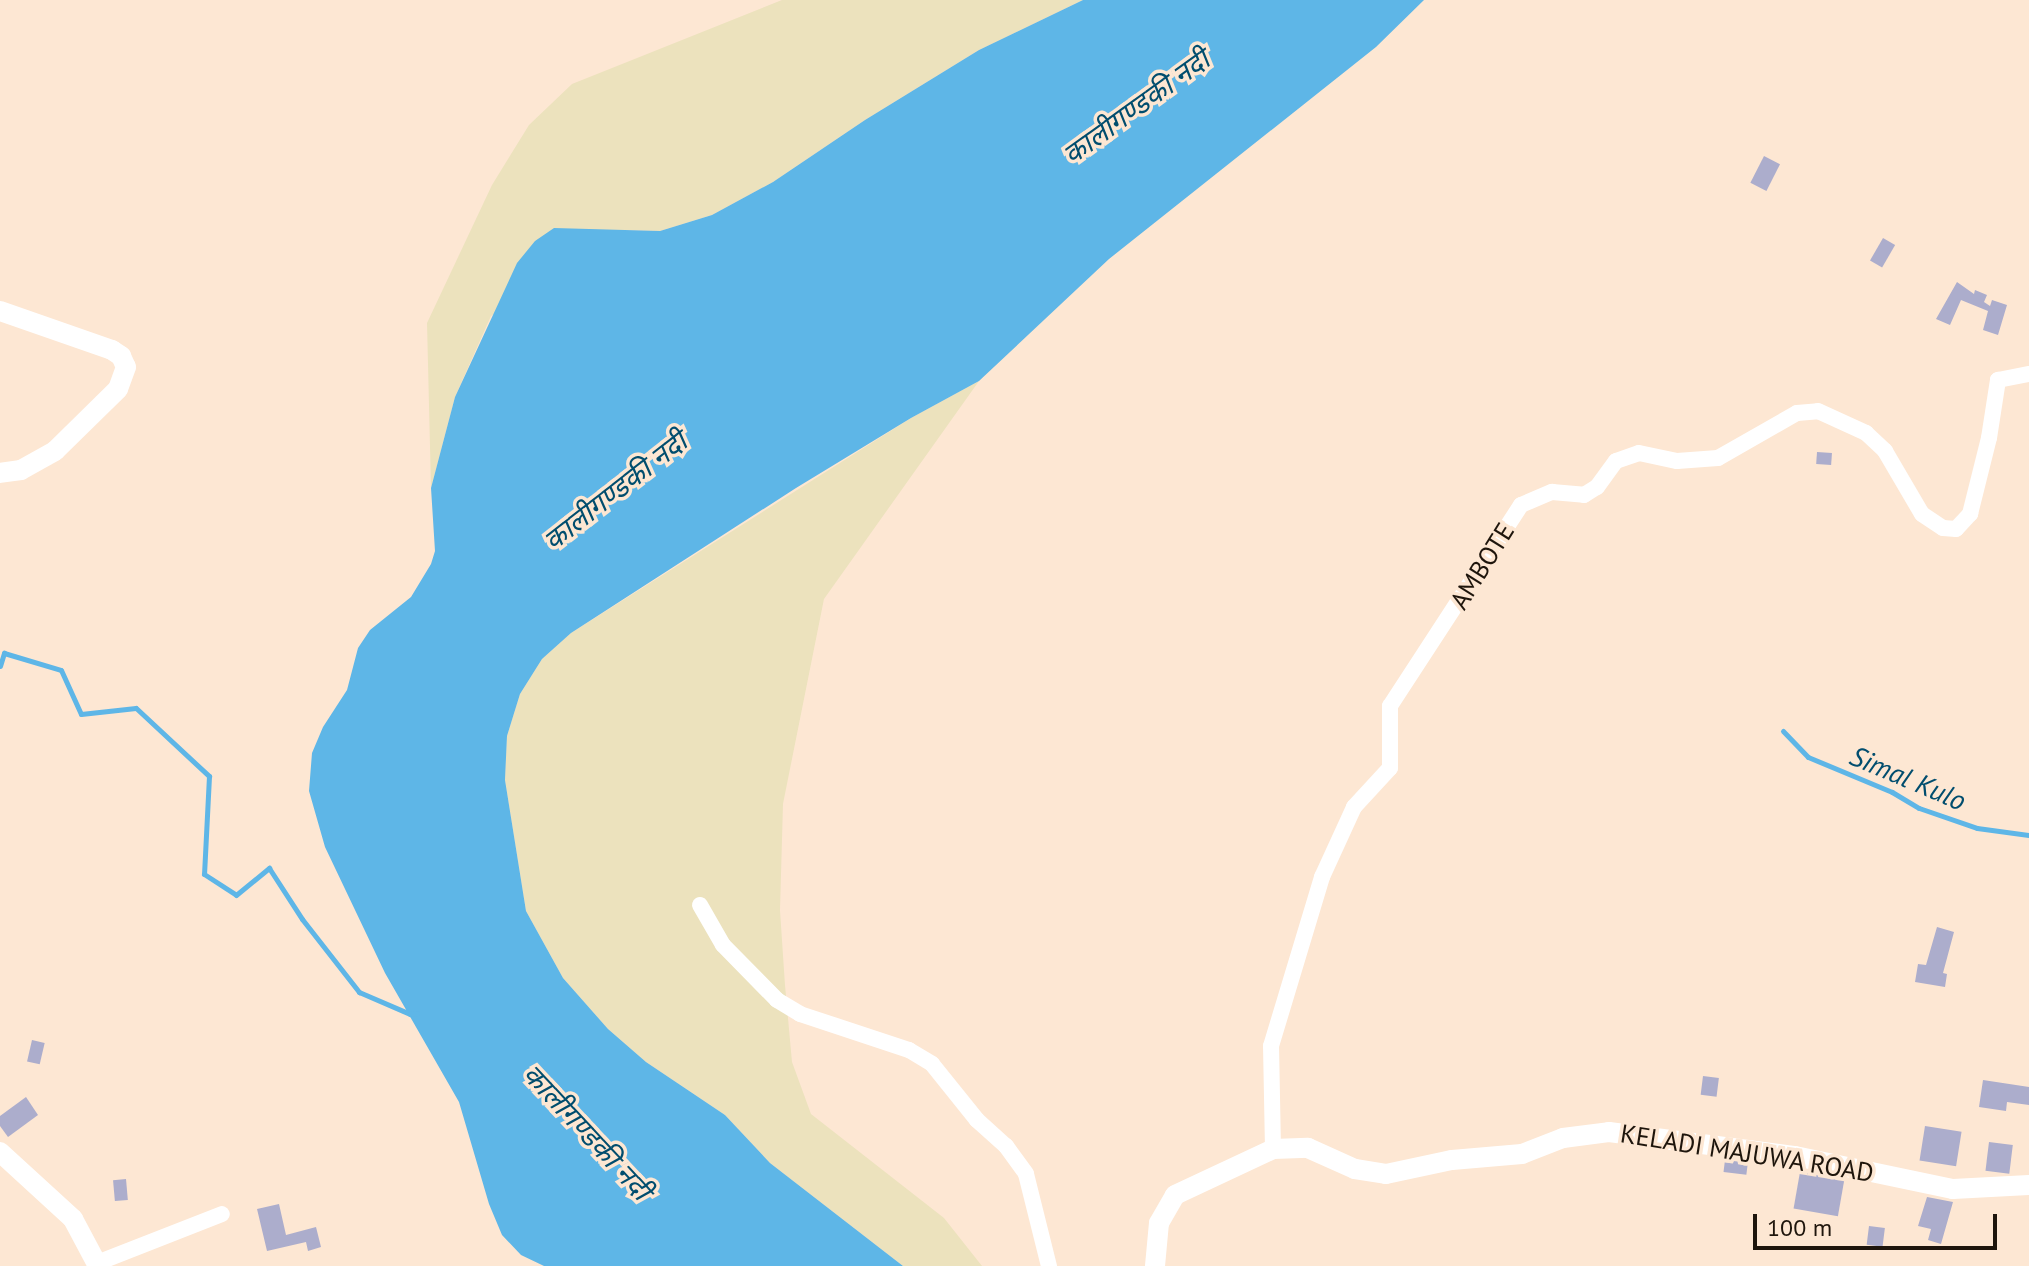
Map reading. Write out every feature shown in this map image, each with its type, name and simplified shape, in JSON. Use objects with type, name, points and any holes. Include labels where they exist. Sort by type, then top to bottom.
[{"type":"main road","points":[[0,311],[112,350],[121,356],[126,367],[122,382],[107,402],[55,451],[28,467],[0,473]]},
{"type":"main road","name":"KELADI MAJUWA ROAD","points":[[1155,1266],[1159,1223],[1175,1195],[1273,1149],[1308,1148],[1355,1169],[1386,1174],[1452,1160],[1522,1154],[1563,1138],[1609,1132],[1795,1156],[1953,1189],[2029,1185]]},
{"type":"main road","points":[[0,1152],[73,1219],[97,1264]]},
{"type":"street","name":"AMBOTE","points":[[1273,1149],[1271,1046],[1322,877],[1354,807],[1390,768],[1390,706],[1521,505],[1552,492],[1584,495],[1597,487],[1616,461],[1639,453],[1677,461],[1718,458],[1797,413],[1818,411],[1866,433],[1885,451],[1922,514],[1943,528],[1956,529],[1970,514],[1989,438],[1998,380],[2029,374]]},
{"type":"street","points":[[700,905],[723,945],[777,1000],[800,1014],[909,1050],[932,1064],[977,1120],[1006,1146],[1026,1174],[1049,1266]]},
{"type":"street","points":[[97,1264],[222,1214]]},
{"type":"sand","points":[[782,0],[1083,0],[979,50],[865,120],[773,182],[712,215],[660,231],[625,230],[491,316],[455,397],[431,488],[427,323],[492,185],[529,125],[572,84]]},
{"type":"sand","points":[[979,381],[824,599],[783,804],[780,910],[785,985],[792,1062],[811,1114],[944,1218],[982,1266],[903,1266],[770,1163],[725,1115],[646,1062],[608,1029],[563,978],[526,911],[505,780],[507,736],[520,694],[542,659],[571,633],[911,418]]},
{"type":"water","name":"कालीगण्डकी नदी","points":[[1083,0],[1424,0],[1376,47],[1109,259],[979,381],[796,488],[571,633],[542,659],[520,694],[507,736],[505,780],[526,911],[563,978],[608,1029],[646,1062],[725,1115],[770,1163],[903,1266],[544,1266],[521,1255],[502,1235],[489,1204],[459,1102],[385,973],[325,847],[309,791],[312,753],[323,727],[347,690],[358,648],[370,630],[411,597],[431,564],[435,551],[431,488],[455,397],[517,263],[535,241],[554,228],[660,231],[712,215],[773,182],[865,120],[979,50]]},
{"type":"building","points":[[1764,156],[1780,164],[1766,191],[1750,183]]},
{"type":"building","points":[[1883,238],[1895,245],[1882,268],[1870,261]]},
{"type":"building","points":[[1957,282],[1974,294],[1975,290],[1987,295],[1984,302],[1990,306],[1992,300],[2007,305],[1998,335],[1983,330],[1988,311],[1961,300],[1950,325],[1936,319]]},
{"type":"building","points":[[1817,452],[1832,453],[1831,465],[1816,464]]},
{"type":"building","points":[[1937,927],[1954,932],[1943,973],[1947,974],[1945,987],[1915,982],[1918,964],[1926,965]]},
{"type":"building","points":[[32,1040],[45,1043],[40,1064],[27,1061]]},
{"type":"building","points":[[1703,1076],[1719,1078],[1717,1097],[1701,1095]]},
{"type":"building","points":[[1983,1080],[2029,1087],[2029,1105],[2007,1102],[2006,1111],[1979,1107]]},
{"type":"building","points":[[26,1097],[38,1115],[8,1137],[0,1126],[0,1116]]},
{"type":"building","points":[[1925,1126],[1962,1132],[1956,1166],[1920,1161]]},
{"type":"building","points":[[1989,1142],[2013,1145],[2009,1174],[1985,1171]]},
{"type":"building","points":[[1725,1160],[1748,1163],[1746,1175],[1724,1172]]},
{"type":"building","points":[[1800,1172],[1844,1180],[1838,1216],[1794,1208]]},
{"type":"building","points":[[126,1179],[128,1200],[115,1201],[113,1180]]},
{"type":"building","points":[[1927,1197],[1953,1202],[1941,1244],[1928,1240],[1931,1229],[1918,1226]]},
{"type":"building","points":[[279,1204],[286,1235],[316,1227],[321,1247],[308,1251],[306,1242],[267,1251],[257,1209]]},
{"type":"building","points":[[1869,1226],[1885,1228],[1883,1247],[1867,1245]]},
{"type":"waterway","points":[[0,666],[4,653],[61,670],[81,714],[136,708],[209,776],[204,874],[236,895],[269,868],[302,919],[359,992],[410,1014],[417,1013]]},
{"type":"waterway","name":"Simal Kulo","points":[[1783,731],[1808,757],[1892,792],[1919,808],[1977,828],[2029,835]]}]
